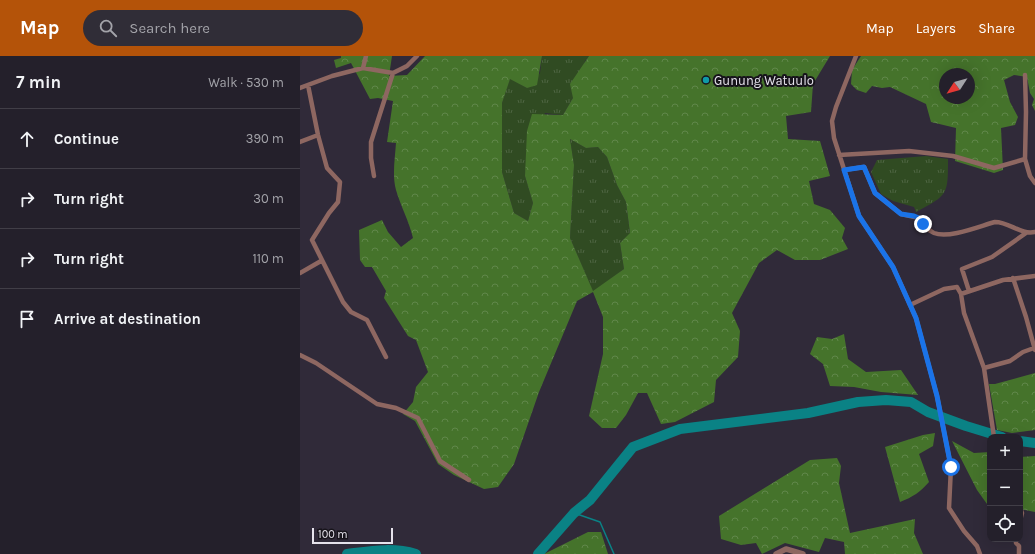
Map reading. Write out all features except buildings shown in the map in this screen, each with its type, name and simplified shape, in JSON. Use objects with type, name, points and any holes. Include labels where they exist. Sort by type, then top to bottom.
[{"type":"street","points":[[363,68],[366,56]]},
{"type":"street","points":[[300,88],[332,76],[363,68],[393,73],[407,66],[417,56]]},
{"type":"street","points":[[856,56],[842,89],[832,122],[834,138],[859,216],[893,267],[916,318],[937,396],[942,428],[952,471],[948,504],[950,511],[977,546],[980,554]]},
{"type":"street","points":[[374,176],[371,158],[371,142],[393,73]]},
{"type":"street","points":[[1025,75],[1025,159],[1030,176],[1035,183]]},
{"type":"street","points":[[308,85],[318,135],[327,168],[340,182],[338,202],[329,213],[312,240],[343,302],[352,312],[367,320],[386,357]]},
{"type":"street","points":[[300,142],[318,135]]},
{"type":"street","points":[[839,155],[916,152],[953,156],[994,168],[1025,159]]},
{"type":"street","points":[[844,170],[864,167],[875,193],[901,214],[919,218],[928,229],[935,234],[948,235],[995,222],[1002,222],[1026,233]]},
{"type":"street","points":[[969,291],[962,269],[992,257],[1026,233],[1035,232]]},
{"type":"street","points":[[300,273],[321,260]]},
{"type":"street","points":[[961,294],[1012,278],[1035,276]]},
{"type":"street","points":[[984,368],[1010,361],[1023,352],[1035,349],[1026,317],[1012,278]]},
{"type":"street","points":[[910,305],[944,289],[957,287],[961,294],[964,313],[984,368],[994,434]]},
{"type":"street","points":[[300,355],[316,363],[377,404],[396,408],[418,418],[440,462],[469,480]]},
{"type":"street","points":[[1016,542],[1019,546],[1019,554]]},
{"type":"street","points":[[776,554],[786,549],[803,554]]},
{"type":"green space","points":[[341,56],[392,56],[389,76],[407,75],[425,56],[542,56],[537,85],[527,88],[510,79],[502,103],[502,172],[514,213],[528,221],[533,203],[525,176],[527,131],[532,114],[563,115],[573,98],[570,84],[589,56],[830,56],[813,84],[811,112],[786,116],[788,139],[820,141],[830,176],[809,181],[814,204],[830,210],[845,228],[842,238],[848,249],[820,260],[795,260],[777,250],[759,263],[732,313],[740,331],[738,357],[716,380],[714,402],[675,422],[661,424],[647,393],[638,393],[626,415],[616,428],[602,428],[589,416],[603,354],[603,317],[593,292],[577,301],[539,392],[514,464],[498,487],[484,489],[454,475],[438,464],[415,421],[403,414],[413,402],[416,387],[428,372],[416,340],[408,336],[384,298],[386,291],[372,267],[365,267],[360,260],[359,230],[382,220],[388,232],[401,247],[413,238],[395,185],[394,167],[396,143],[387,142],[393,101],[378,98],[370,99],[351,63],[336,68],[334,60],[341,58]],"holes":[[[570,139],[586,148],[598,147],[607,157],[617,185],[626,202],[630,233],[620,243],[624,269],[593,291],[570,238],[574,165]]]},
{"type":"green space","points":[[542,56],[589,56],[585,61],[573,98],[563,115],[545,113],[528,155],[525,176],[533,203],[528,221],[514,213],[502,172],[502,103],[510,78],[527,88],[540,73]]},
{"type":"green space","points":[[861,56],[1035,56],[1035,111],[1032,105],[1034,99],[1030,93],[1027,77],[1014,75],[1004,80],[1010,102],[1018,117],[1015,125],[1001,128],[1003,170],[994,173],[955,161],[956,128],[931,122],[926,104],[890,87],[882,88],[872,86],[866,93],[857,90],[851,84],[852,70]]},
{"type":"green space","points":[[570,139],[586,148],[598,147],[607,157],[617,185],[626,202],[630,234],[620,243],[624,269],[593,292],[570,238],[574,165]]},
{"type":"green space","points":[[926,156],[948,159],[948,180],[944,193],[940,197],[916,212],[914,207],[893,201],[881,194],[871,172],[877,160]]},
{"type":"green space","points":[[844,334],[848,359],[866,372],[901,370],[918,395],[881,392],[854,387],[830,386],[823,364],[810,354],[817,337],[832,339]]},
{"type":"green space","points":[[1035,373],[1035,430],[1012,433],[997,430],[989,384],[995,384]]},
{"type":"green space","points":[[935,433],[933,446],[919,454],[929,482],[916,494],[900,502],[885,447],[923,435]]},
{"type":"green space","points":[[952,441],[974,453],[987,452],[987,504],[977,490]]},
{"type":"green space","points":[[1035,456],[1035,512],[1023,510],[1023,457]]},
{"type":"green space","points":[[837,458],[841,466],[839,483],[850,533],[915,519],[914,533],[923,554],[845,554],[844,542],[825,538],[819,552],[785,543],[762,554],[756,543],[741,545],[721,539],[719,516],[810,460]]},
{"type":"green space","points":[[588,532],[601,532],[608,554],[544,554]]},
{"type":"waterway","points":[[538,554],[574,513],[590,500],[633,447],[680,429],[808,413],[858,402],[886,400],[911,402],[928,412],[992,434]]},
{"type":"waterway","points":[[1023,441],[1035,443]]},
{"type":"waterway","points":[[574,513],[600,522],[614,554]]},
{"type":"waterway","points":[[347,554],[390,550],[416,554]]},
{"type":"place","name":"Gunung Watuulo","points":[[706,80]]},
{"type":"route","points":[[923,224],[919,218],[901,214],[875,193],[871,188],[866,169],[864,167],[844,170],[859,216],[893,267],[916,318],[937,396],[942,428],[951,467]]}]
